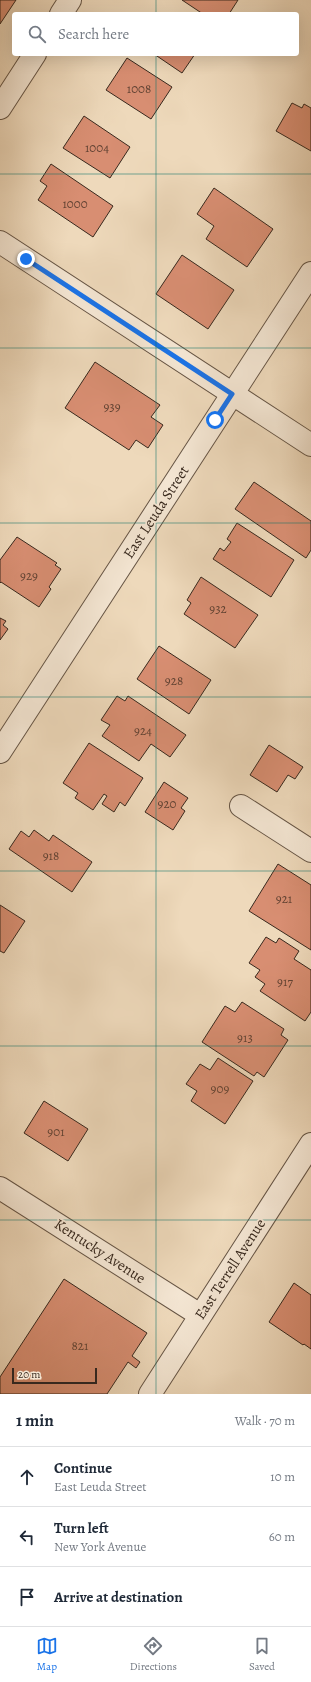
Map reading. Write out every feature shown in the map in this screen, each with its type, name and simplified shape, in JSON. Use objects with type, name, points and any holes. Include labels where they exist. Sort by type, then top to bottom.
[{"type":"street","points":[[62,12],[70,0]]},
{"type":"street","points":[[0,108],[34,56]]},
{"type":"street","points":[[0,242],[311,445]]},
{"type":"street","name":"East Leuda Street","points":[[0,752],[311,273]]},
{"type":"street","points":[[241,806],[311,851]]},
{"type":"street","name":"East Terrell Avenue","points":[[150,1394],[311,1144]]},
{"type":"street","name":"Kentucky Avenue","points":[[0,1188],[200,1315]]},
{"type":"building","points":[[0,0],[16,0],[0,24]]},
{"type":"building","points":[[182,0],[238,0],[230,12],[200,12]]},
{"type":"building","points":[[157,56],[194,56],[182,73]]},
{"type":"building","points":[[127,58],[172,87],[151,119],[106,90]]},
{"type":"building","points":[[292,103],[302,108],[304,104],[311,108],[311,151],[276,131]]},
{"type":"building","points":[[84,116],[130,147],[110,178],[63,148]]},
{"type":"building","points":[[51,164],[113,206],[93,237],[38,200],[47,186],[40,181]]},
{"type":"building","points":[[214,188],[273,229],[247,267],[206,239],[214,226],[197,214]]},
{"type":"building","points":[[182,255],[234,290],[208,329],[156,294]]},
{"type":"building","points":[[95,362],[160,405],[151,417],[163,425],[148,448],[136,440],[129,450],[65,408]]},
{"type":"building","points":[[254,482],[311,521],[311,550],[306,558],[235,509]]},
{"type":"building","points":[[237,523],[294,560],[271,597],[213,559],[220,548],[224,551],[231,542],[227,539]]},
{"type":"building","points":[[17,537],[57,563],[55,565],[61,569],[49,587],[51,589],[39,607],[1,582],[0,583],[0,560]]},
{"type":"building","points":[[201,577],[258,615],[235,648],[184,614],[191,603],[187,600]]},
{"type":"building","points":[[0,618],[6,621],[3,625],[8,629],[0,640]]},
{"type":"building","points":[[159,646],[211,680],[189,714],[137,679]]},
{"type":"building","points":[[117,696],[125,701],[128,696],[186,735],[170,757],[151,744],[139,761],[102,736],[110,725],[101,720]]},
{"type":"building","points":[[89,743],[143,778],[125,806],[120,802],[114,812],[102,804],[107,796],[104,794],[93,810],[75,798],[78,793],[63,783]]},
{"type":"building","points":[[269,745],[303,767],[295,779],[288,775],[277,792],[250,775]]},
{"type":"building","points":[[164,782],[188,798],[181,808],[185,811],[173,830],[145,812]]},
{"type":"building","points":[[34,830],[49,841],[53,835],[92,862],[72,892],[9,849],[21,831],[29,837]]},
{"type":"building","points":[[278,864],[311,885],[311,950],[249,911]]},
{"type":"building","points":[[0,905],[25,921],[4,953],[0,951]]},
{"type":"building","points":[[266,937],[276,943],[279,938],[299,951],[294,959],[311,970],[311,1012],[305,1021],[260,991],[265,984],[255,977],[260,970],[249,963]]},
{"type":"building","points":[[242,1002],[284,1029],[281,1035],[288,1040],[264,1077],[257,1072],[254,1076],[202,1042],[225,1006],[235,1012]]},
{"type":"building","points":[[218,1058],[253,1081],[225,1124],[191,1101],[197,1091],[186,1084],[200,1064],[210,1070]]},
{"type":"building","points":[[44,1101],[88,1129],[68,1161],[24,1133]]},
{"type":"building","points":[[64,1279],[147,1333],[132,1356],[140,1362],[136,1368],[128,1362],[107,1394],[0,1394],[0,1377]]},
{"type":"building","points":[[294,1283],[311,1295],[311,1349],[269,1322]]},
{"type":"route","points":[[26,259],[232,394],[215,420]]}]
